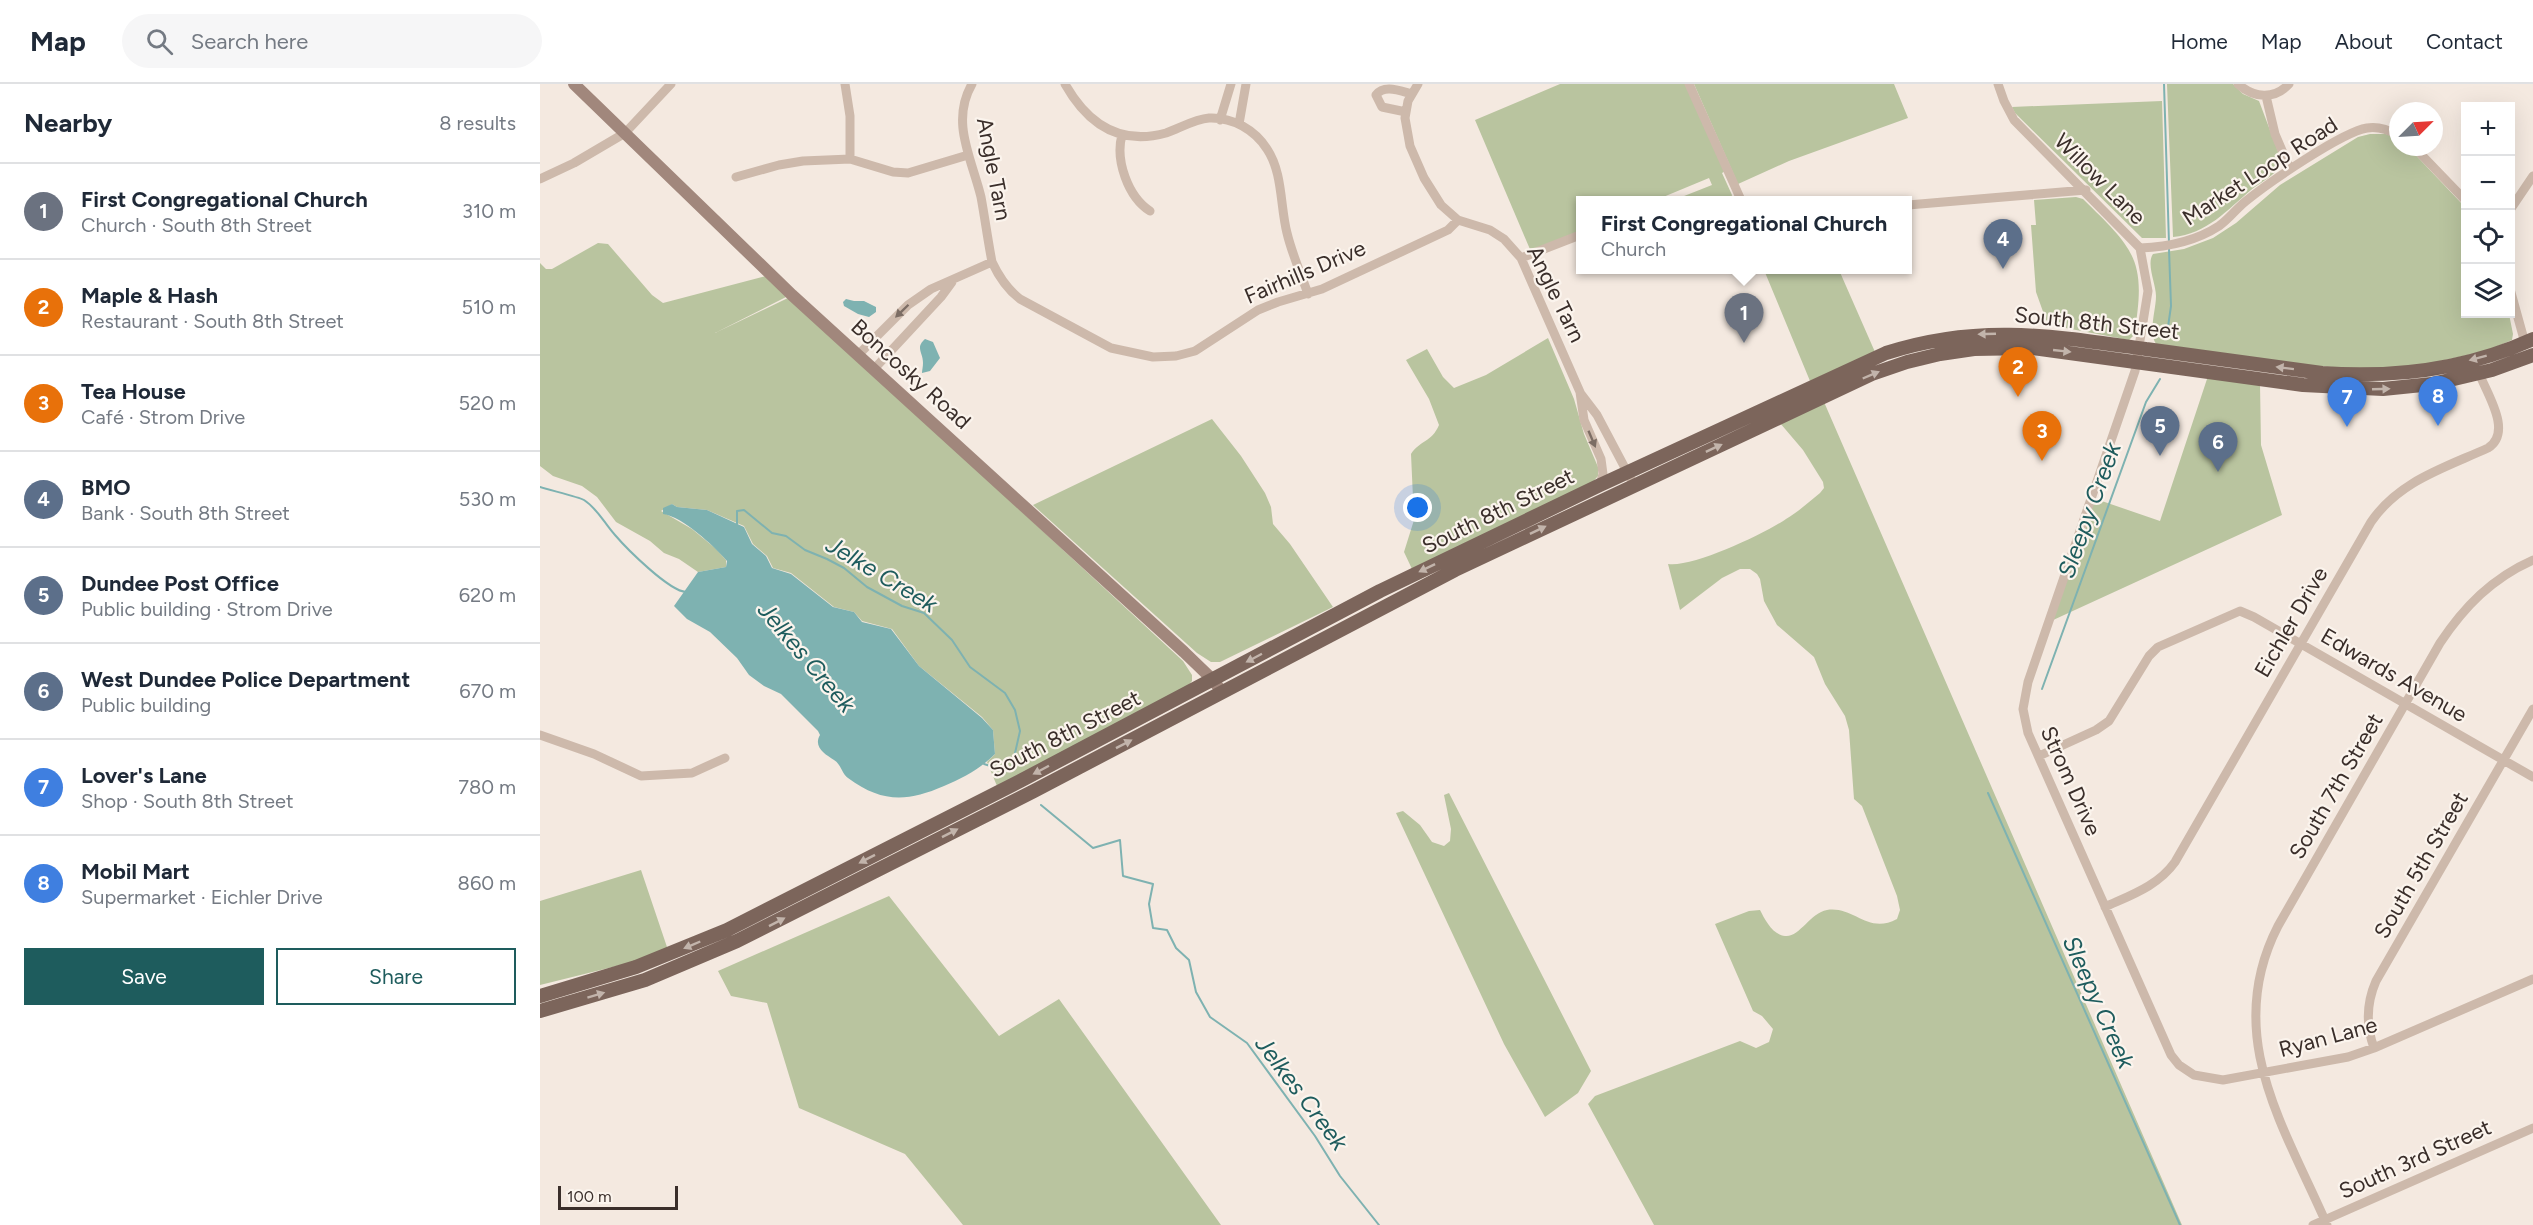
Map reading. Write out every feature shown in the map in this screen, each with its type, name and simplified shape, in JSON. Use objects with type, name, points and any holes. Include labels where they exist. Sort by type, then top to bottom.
[{"type":"main road","name":"South 8th Street","points":[[540,996],[636,967],[727,930],[1213,680],[1380,591],[1862,363],[1903,348],[1935,339],[1978,334],[2032,334],[2303,385],[2351,389],[2432,384],[2479,373],[2533,355]]},
{"type":"main road","name":"South 8th Street","points":[[540,1011],[645,980],[737,941],[1455,570],[1872,374],[1924,357],[1974,349],[2032,348],[2365,375],[2438,368],[2487,356],[2529,341]]},
{"type":"street","name":"Boncosky Road","points":[[574,84],[792,295],[875,368],[1213,680],[1222,692]]},
{"type":"street","points":[[540,179],[624,133],[671,84]]},
{"type":"street","points":[[845,84],[850,116],[850,159]]},
{"type":"street","name":"Angle Tarn","points":[[972,84],[963,113],[962,127],[981,198],[992,262]]},
{"type":"street","points":[[1065,84],[1074,100],[1094,121],[1122,135],[1146,137],[1208,118],[1239,124],[1260,140],[1273,159],[1287,234],[1308,294]]},
{"type":"street","points":[[1220,120],[1231,84]]},
{"type":"street","points":[[1239,124],[1246,84]]},
{"type":"street","name":"Angle Tarn","points":[[1418,84],[1406,112],[1406,134],[1424,178],[1441,205],[1458,220],[1490,230],[1504,239],[1521,258],[1580,392],[1597,415],[1617,456],[1635,485]]},
{"type":"street","points":[[1689,84],[1739,196]]},
{"type":"street","name":"Willow Lane","points":[[1998,84],[2004,102],[2014,120],[2086,190],[2140,248],[2148,291],[2138,355]]},
{"type":"street","points":[[2238,84],[2247,91],[2266,96],[2276,93],[2289,84]]},
{"type":"street","points":[[1406,112],[1382,107],[1376,95],[1379,91],[1386,89],[1412,94]]},
{"type":"street","points":[[2266,96],[2275,134],[2290,170]]},
{"type":"street","name":"Market Loop Road","points":[[2140,248],[2189,241],[2219,226],[2245,202],[2290,170],[2343,138],[2367,128],[2389,129]]},
{"type":"street","points":[[1122,135],[1119,146],[1123,169],[1140,204],[1150,211]]},
{"type":"street","points":[[736,177],[791,163],[850,159],[893,172],[908,173],[968,155]]},
{"type":"street","points":[[2423,156],[2461,196]]},
{"type":"street","points":[[2515,204],[2533,176]]},
{"type":"street","points":[[1912,205],[2086,190]]},
{"type":"street","name":"Fairhills Drive","points":[[992,262],[1010,291],[1039,311],[1074,326],[1111,348],[1153,357],[1176,356],[1195,351],[1258,310],[1322,289],[1448,230],[1458,220]]},
{"type":"street","points":[[1521,258],[1576,237]]},
{"type":"street","points":[[859,354],[908,305],[931,289],[952,282],[992,262]]},
{"type":"street","points":[[875,368],[941,297],[952,282]]},
{"type":"street","points":[[2515,301],[2529,341]]},
{"type":"street","name":"Strom Drive","points":[[2138,355],[2024,697],[2025,724],[2167,1048],[2177,1063],[2194,1075]]},
{"type":"street","name":"Eichler Drive","points":[[2105,907],[2146,888],[2172,866],[2371,522],[2386,502],[2413,482],[2488,448],[2495,442],[2499,427],[2479,373]]},
{"type":"street","name":"Angle Tarn","points":[[1580,392],[1584,420],[1601,459],[1603,474],[1600,485]]},
{"type":"street","name":"South 7th Street","points":[[2326,1222],[2262,1074],[2255,1012],[2259,977],[2281,922],[2438,646],[2458,616],[2475,598],[2497,580],[2533,560]]},
{"type":"street","name":"Edwards Avenue","points":[[2038,756],[2096,730],[2109,721],[2146,660],[2158,646],[2238,611],[2246,613],[2533,777]]},
{"type":"street","name":"South 5th Street","points":[[2374,1048],[2368,1019],[2374,987],[2533,708]]},
{"type":"street","points":[[540,735],[594,754],[640,776],[692,773],[725,758]]},
{"type":"street","name":"Ryan Lane","points":[[2194,1075],[2223,1080],[2348,1057],[2374,1048],[2533,979]]},
{"type":"street","name":"South 3rd Street","points":[[2313,1225],[2326,1222],[2533,1128]]},
{"type":"green space","points":[[1560,84],[1690,84],[1727,170],[1722,173],[1732,196],[1684,196],[1712,185],[1709,178],[1666,196],[1576,196],[1576,235],[1532,254],[1475,120]]},
{"type":"green space","points":[[1694,84],[1894,84],[1908,118],[1789,161],[1738,184]]},
{"type":"green space","points":[[2167,84],[2233,84],[2243,94],[2259,101],[2282,162],[2273,174],[2216,220],[2196,231],[2173,237]]},
{"type":"green space","points":[[2162,101],[2166,238],[2142,238],[2015,113],[2012,107]]},
{"type":"green space","points":[[2370,134],[2389,135],[2389,156],[2417,156],[2461,203],[2461,318],[2510,318],[2512,340],[2486,351],[2422,365],[2364,369],[2317,366],[2156,344],[2153,333],[2156,291],[2151,269],[2153,254],[2184,249],[2213,238],[2236,223],[2280,185],[2358,137]]},
{"type":"green space","points":[[2076,197],[2083,199],[2115,231],[2133,258],[2139,289],[2138,310],[2134,335],[2129,340],[2055,326],[2046,320],[2036,292],[2031,225],[2036,225],[2034,200]]},
{"type":"green space","points":[[598,243],[608,244],[652,295],[663,303],[766,276],[788,296],[715,333],[790,297],[1183,661],[1192,675],[1192,681],[1187,687],[997,786],[987,762],[995,754],[993,730],[982,717],[919,666],[892,629],[862,621],[854,612],[834,607],[791,573],[773,568],[767,556],[753,544],[744,526],[707,510],[677,507],[672,504],[661,511],[692,529],[726,560],[726,567],[698,572],[616,522],[597,497],[582,486],[553,476],[540,466],[540,263],[546,269],[552,269]]},
{"type":"green space","points":[[1766,274],[1841,274],[1875,352],[1810,381]]},
{"type":"green space","points":[[1548,338],[1574,399],[1584,434],[1598,467],[1598,476],[1591,484],[1412,569],[1404,552],[1414,520],[1411,454],[1433,435],[1439,425],[1429,399],[1406,360],[1427,349],[1443,377],[1454,388],[1486,375]]},
{"type":"green space","points":[[2208,376],[2260,384],[2261,445],[2282,515],[2051,621],[2093,498],[2160,521]]},
{"type":"green space","points":[[1824,402],[2182,1225],[1654,1225],[1588,1104],[1595,1096],[1740,1041],[1756,1048],[1769,1042],[1773,1029],[1762,1016],[1753,1011],[1715,924],[1749,911],[1760,910],[1773,930],[1781,935],[1790,936],[1815,916],[1827,910],[1845,912],[1878,924],[1897,919],[1900,910],[1897,896],[1862,806],[1854,799],[1849,730],[1845,716],[1825,684],[1814,657],[1777,625],[1764,601],[1760,579],[1750,569],[1740,569],[1722,578],[1680,610],[1668,564],[1693,561],[1745,541],[1776,525],[1820,493],[1824,488],[1823,482],[1803,450],[1780,423]]},
{"type":"green space","points":[[1212,419],[1241,456],[1265,493],[1271,507],[1273,524],[1290,544],[1333,607],[1220,662],[1211,662],[1197,653],[1033,505]]},
{"type":"green space","points":[[1449,793],[1591,1071],[1578,1093],[1545,1117],[1504,1044],[1396,813],[1403,811],[1420,825],[1432,842],[1444,846],[1450,841],[1451,829],[1444,795]]},
{"type":"green space","points":[[641,870],[668,950],[645,959],[540,985],[540,901]]},
{"type":"green space","points":[[889,896],[999,1036],[1059,999],[1221,1225],[963,1225],[905,1154],[799,1108],[767,1003],[731,996],[718,971]]},
{"type":"water","points":[[846,299],[864,301],[876,307],[876,312],[869,317],[858,314],[844,306],[843,302]]},
{"type":"water","points":[[925,339],[933,342],[940,358],[930,371],[922,373],[920,345]]},
{"type":"water","points":[[672,504],[677,507],[707,510],[744,527],[752,544],[766,556],[772,568],[791,574],[833,607],[854,612],[862,622],[891,629],[919,666],[982,718],[993,730],[995,754],[977,769],[958,780],[931,791],[906,797],[884,796],[848,778],[840,766],[819,747],[818,731],[781,694],[764,686],[749,675],[737,658],[710,632],[687,619],[674,606],[698,572],[726,567],[727,561],[688,526],[663,514],[663,508]]},
{"type":"waterway","name":"Sleepy Creek","points":[[2164,84],[2169,243]]},
{"type":"waterway","name":"Sleepy Creek","points":[[2167,334],[2171,306],[2169,249]]},
{"type":"waterway","name":"Sleepy Creek","points":[[2042,689],[2146,402],[2160,379]]},
{"type":"waterway","name":"Jelkes Creek","points":[[540,487],[584,500],[649,568],[669,585],[686,592]]},
{"type":"waterway","name":"Jelke Creek","points":[[737,524],[737,511],[744,510],[772,533],[786,536],[805,550],[844,568],[867,587],[902,606],[924,613],[952,640],[970,667],[1005,693],[1015,710],[1020,731],[1011,771],[984,764]]},
{"type":"waterway","name":"Sleepy Creek","points":[[1988,793],[2180,1225]]},
{"type":"waterway","name":"Jelkes Creek","points":[[1041,805],[1093,848],[1120,840],[1123,876],[1153,884],[1149,904],[1153,928],[1167,930],[1176,948],[1189,960],[1196,992],[1210,1017],[1247,1043],[1315,1136],[1340,1176],[1379,1225]]},
{"type":"place","name":"BMO","points":[[2003,269]]},
{"type":"place","name":"First Congregational Church","points":[[1744,343]]},
{"type":"place","name":"Maple & Hash","points":[[2018,397]]},
{"type":"place","name":"Mobil Mart","points":[[2438,426]]},
{"type":"place","name":"Lover's Lane","points":[[2347,427]]},
{"type":"place","name":"Dundee Post Office","points":[[2160,456]]},
{"type":"place","name":"Tea House","points":[[2042,461]]},
{"type":"place","name":"West Dundee Police Department","points":[[2218,472]]}]
